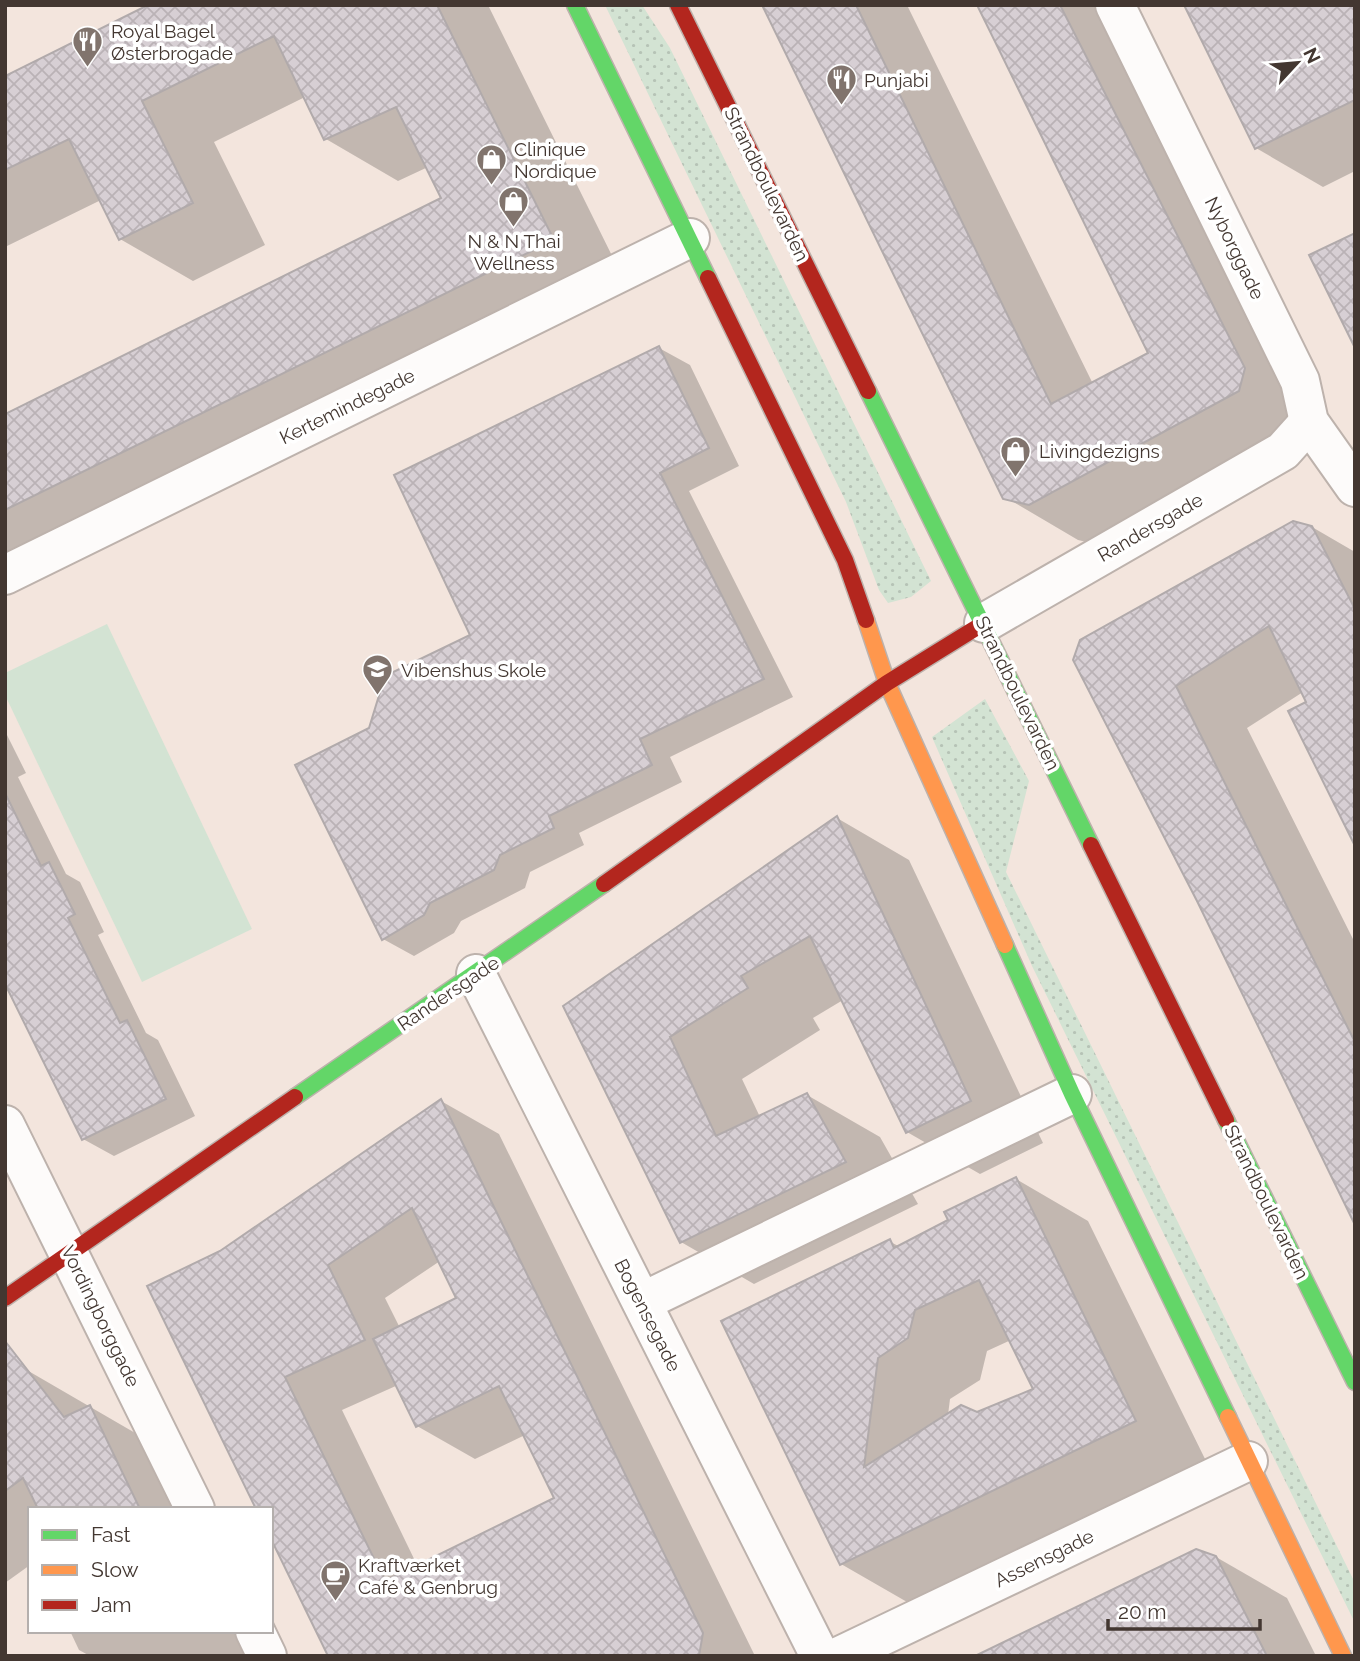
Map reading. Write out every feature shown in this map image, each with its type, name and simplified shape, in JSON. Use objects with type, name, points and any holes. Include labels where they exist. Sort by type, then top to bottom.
[{"type":"street","points":[[575,5],[845,560],[887,683],[1072,1094],[1343,1656]]},
{"type":"street","name":"Strandboulevarden","points":[[678,5],[1355,1382]]},
{"type":"street","name":"Nyborggade","points":[[1115,5],[1300,380],[1309,422],[1355,487]]},
{"type":"street","name":"Kertemindegade","points":[[5,575],[690,238]]},
{"type":"street","name":"Randersgade","points":[[5,1298],[69,1251],[476,974],[887,683],[984,623],[1283,451],[1309,422]]},
{"type":"street","name":"Bogensegade","points":[[476,974],[820,1656]]},
{"type":"street","points":[[642,1303],[1072,1094]]},
{"type":"street","name":"Vordingborggade","points":[[5,1125],[194,1507]]},
{"type":"street","name":"Assensgade","points":[[840,1656],[1248,1461]]},
{"type":"street","points":[[256,1633],[267,1656]]},
{"type":"green space","points":[[605,5],[642,5],[670,48],[931,581],[911,597],[888,603],[879,590],[846,502]]},
{"type":"green space","points":[[107,624],[252,929],[142,982],[5,695],[5,673]]},
{"type":"green space","points":[[985,699],[1029,781],[1006,872],[1355,1583],[1355,1623],[1032,966],[932,737]]},
{"type":"building","points":[[148,5],[437,5],[554,240],[5,510],[5,414],[441,198],[396,107],[324,140],[274,36],[142,101],[193,203],[119,240],[69,139],[5,170],[5,76]]},
{"type":"building","points":[[762,5],[856,5],[1051,404],[1148,353],[977,5],[1060,5],[1245,368],[1239,391],[1029,505],[1003,499]]},
{"type":"building","points":[[1184,5],[1355,5],[1355,100],[1255,149]]},
{"type":"building","points":[[1355,233],[1355,348],[1309,255]]},
{"type":"building","points":[[659,346],[709,448],[660,473],[764,679],[640,739],[652,765],[549,816],[554,828],[500,855],[494,870],[430,903],[424,915],[382,940],[295,765],[369,728],[385,676],[470,635],[394,475]]},
{"type":"building","points":[[1293,521],[1312,526],[1355,609],[1355,846],[1288,711],[1306,702],[1269,626],[1176,686],[1355,1042],[1355,1225],[1197,901],[1073,660],[1080,640]]},
{"type":"building","points":[[5,793],[41,866],[49,862],[75,914],[68,918],[120,1023],[127,1020],[166,1099],[82,1140],[5,984]]},
{"type":"building","points":[[837,816],[971,1101],[906,1133],[810,936],[741,976],[748,988],[670,1037],[716,1136],[807,1093],[846,1162],[680,1243],[563,1006]]},
{"type":"building","points":[[441,1099],[703,1633],[699,1656],[328,1656],[273,1543],[273,1507],[255,1507],[147,1286],[220,1251]],"holes":[[[412,1208],[456,1298],[373,1339],[416,1427],[499,1386],[554,1498],[385,1581],[285,1377],[365,1340],[328,1265]]]},
{"type":"building","points":[[1016,1177],[1136,1421],[840,1565],[721,1321],[890,1239],[894,1248],[948,1220],[944,1212]],"holes":[[[979,1280],[1033,1389],[977,1412],[961,1405],[864,1467],[878,1358],[908,1338],[915,1310]]]},
{"type":"building","points":[[5,1341],[64,1417],[90,1405],[139,1507],[37,1507],[23,1478],[5,1491]]},
{"type":"building","points":[[1196,1549],[1216,1556],[1267,1656],[975,1656]]},
{"type":"traffic: fast","points":[[575,5],[708,278]]},
{"type":"traffic: fast","points":[[868,391],[1091,845]]},
{"type":"traffic: fast","points":[[295,1097],[604,884]]},
{"type":"traffic: fast","points":[[1005,945],[1072,1094],[1228,1417]]},
{"type":"traffic: fast","points":[[1226,1120],[1355,1382]]},
{"type":"traffic: slow","points":[[866,620],[887,683],[1005,945]]},
{"type":"traffic: slow","points":[[1228,1417],[1343,1656]]},
{"type":"traffic: jam","points":[[678,5],[868,391]]},
{"type":"traffic: jam","points":[[708,278],[845,560],[866,620]]},
{"type":"traffic: jam","points":[[604,884],[887,683],[984,623]]},
{"type":"traffic: jam","points":[[1091,845],[1226,1120]]},
{"type":"traffic: jam","points":[[5,1298],[295,1097]]},
{"type":"place","name":"Royal Bagel Østerbrogade","points":[[88,69]]},
{"type":"place","name":"Punjabi","points":[[841,107]]},
{"type":"place","name":"Clinique Nordique","points":[[491,187]]},
{"type":"place","name":"N & N Thai Wellness","points":[[514,229]]},
{"type":"place","name":"Livingdezigns","points":[[1016,478]]},
{"type":"place","name":"Vibenshus Skole","points":[[378,697]]},
{"type":"place","name":"Kraftværket Café & Genbrug","points":[[335,1603]]}]
